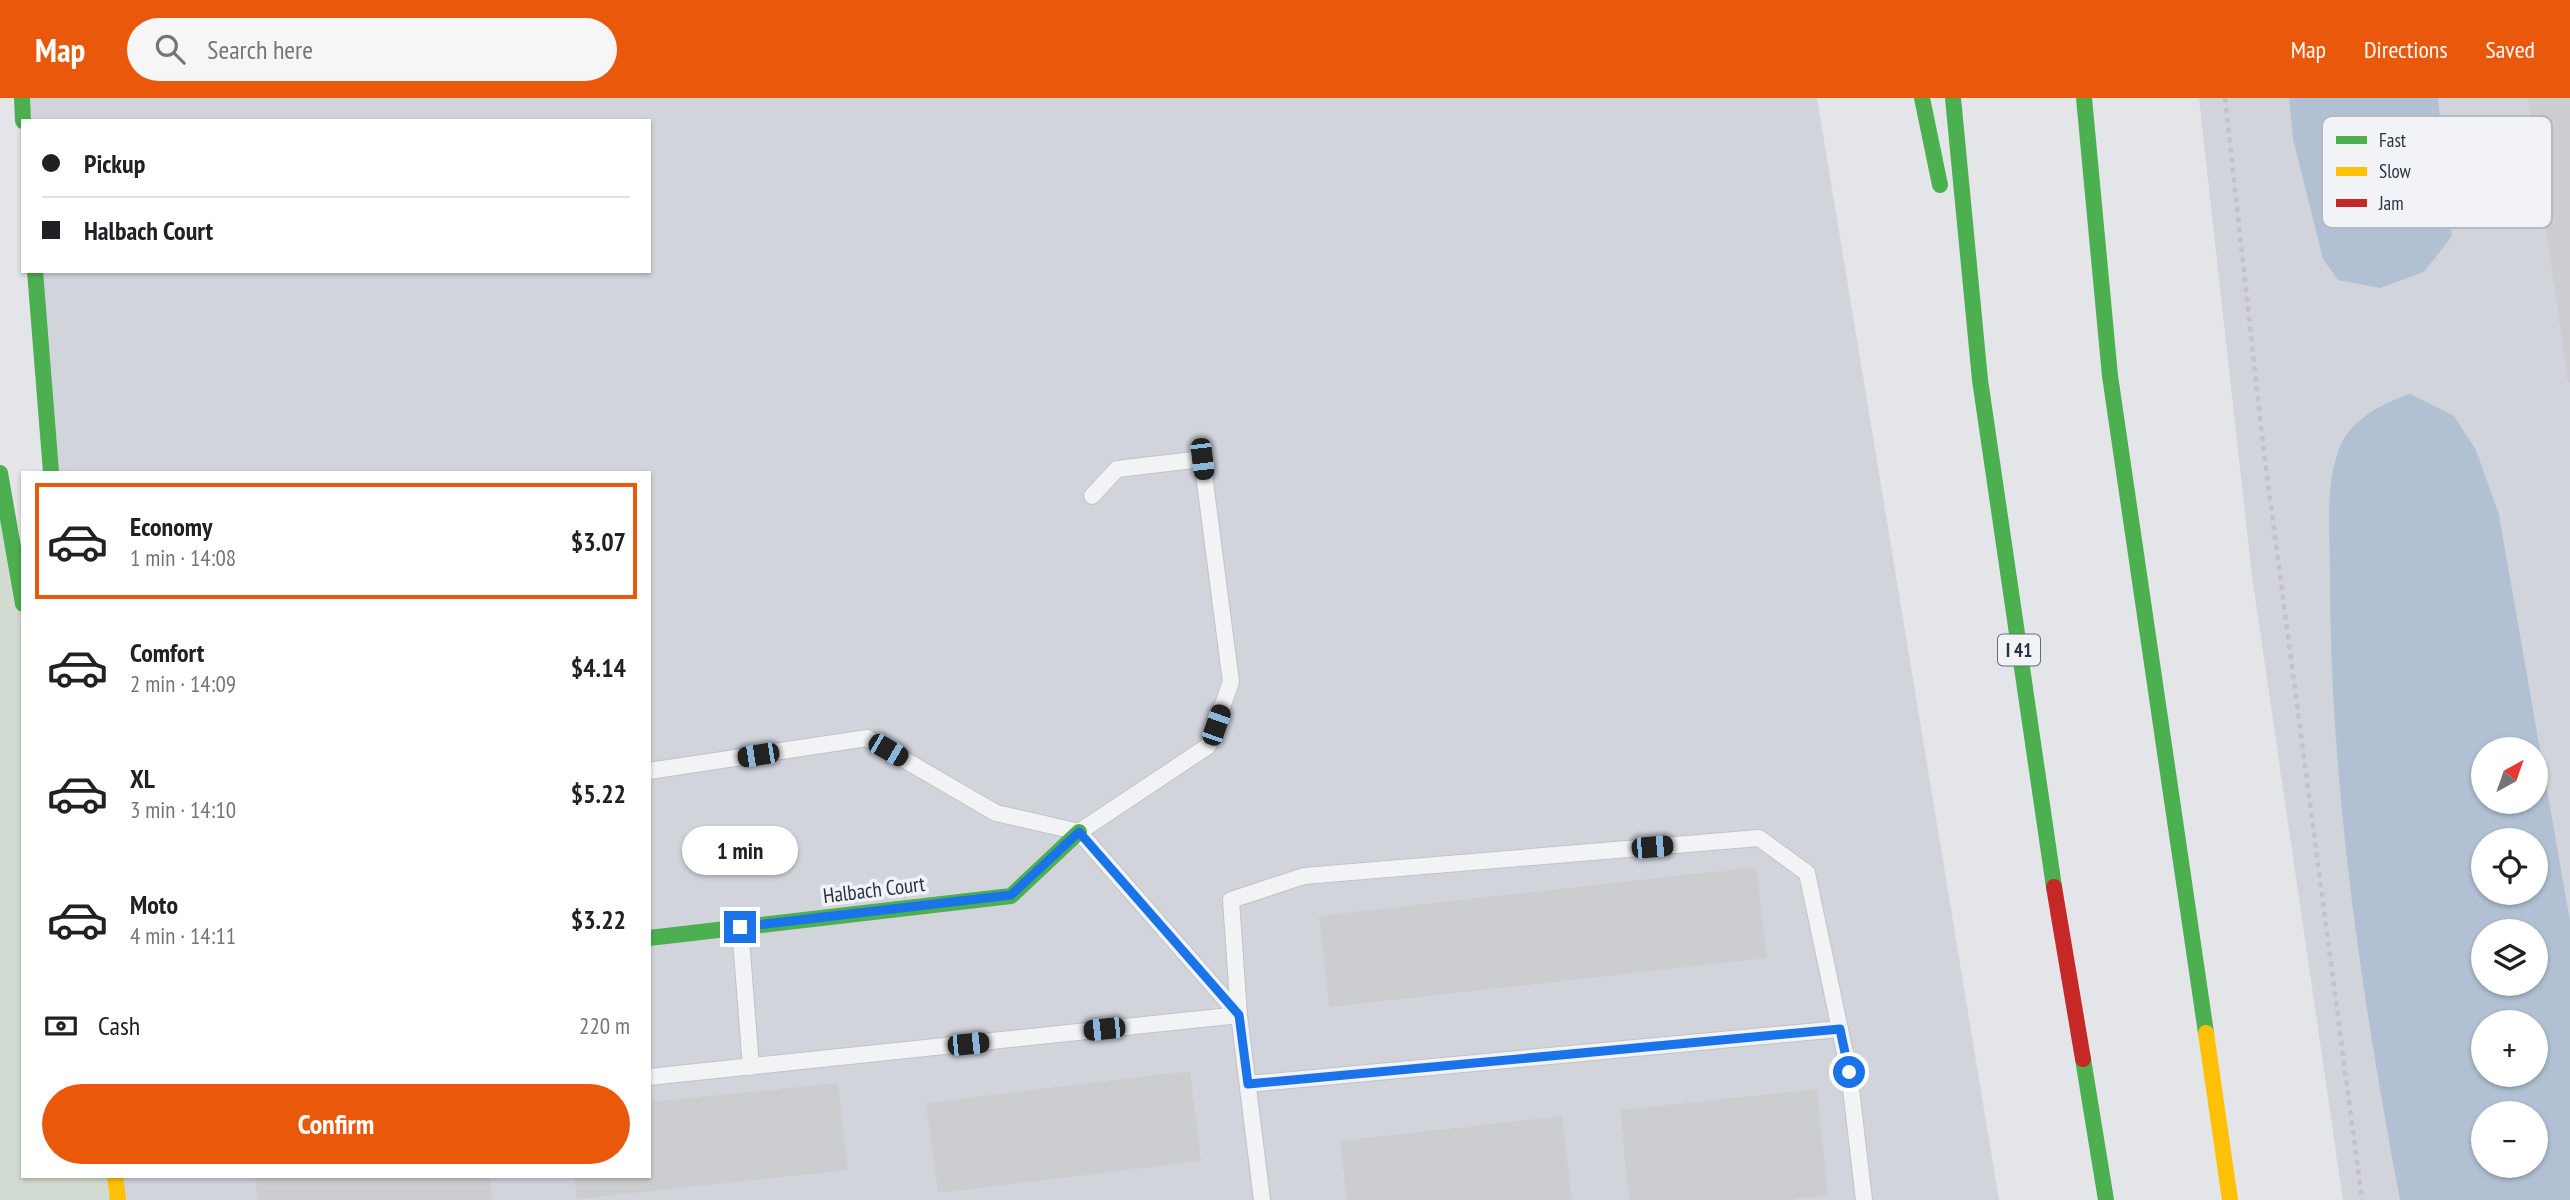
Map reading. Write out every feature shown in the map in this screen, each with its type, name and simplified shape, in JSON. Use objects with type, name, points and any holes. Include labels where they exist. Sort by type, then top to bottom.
[{"type":"main road","points":[[22,98],[23,119]]},
{"type":"main road","points":[[1922,98],[1944,206]]},
{"type":"main road","name":"I 41","points":[[1952,98],[1980,380],[2041,807],[2106,1200]]},
{"type":"main road","points":[[2084,98],[2110,376],[2230,1200]]},
{"type":"main road","points":[[1950,232],[1980,380]]},
{"type":"main road","points":[[35,273],[51,471]]},
{"type":"main road","points":[[0,473],[21,593]]},
{"type":"main road","name":"Halbach Court","points":[[651,938],[1011,895],[1079,832]]},
{"type":"main road","points":[[115,1178],[118,1200]]},
{"type":"lane","points":[[1079,832],[1208,746],[1231,682],[1202,459],[1118,469],[1092,496]]},
{"type":"lane","points":[[651,771],[867,738],[996,813],[1079,832],[1239,1015]]},
{"type":"lane","points":[[1262,1200],[1239,1015],[1231,900],[1304,876],[1759,838],[1807,873],[1849,1072],[1864,1200]]},
{"type":"lane","points":[[740,927],[751,1066]]},
{"type":"lane","points":[[651,1077],[1239,1015]]},
{"type":"lane","points":[[1248,1084],[1840,1029]]},
{"type":"path","points":[[2225,98],[2263,445],[2362,1200]]},
{"type":"shaded area","points":[[22,98],[1817,98],[1999,1200],[118,1200],[115,1178],[651,1178],[651,471],[51,471],[35,273],[651,273],[651,119],[23,119]]},
{"type":"shaded area","points":[[2199,98],[2570,98],[2570,1200],[2343,1200],[2252,576]]},
{"type":"shaded area","points":[[0,473],[21,593],[21,1178],[115,1178],[118,1200],[0,1200]]},
{"type":"water","points":[[2289,98],[2438,98],[2440,116],[2322,116],[2322,228],[2451,228],[2452,236],[2424,272],[2380,288],[2338,280],[2323,259],[2293,139]]},
{"type":"water","points":[[2410,394],[2454,416],[2476,450],[2499,515],[2538,737],[2471,737],[2471,814],[2548,814],[2548,795],[2570,921],[2570,1200],[2400,1200],[2373,1045],[2350,888],[2335,731],[2331,652],[2329,523],[2330,490],[2336,457],[2347,433],[2362,418],[2381,406]]},
{"type":"building","points":[[2528,98],[2570,98],[2570,383],[2546,228],[2552,228],[2552,116],[2531,116]]},
{"type":"building","points":[[1756,867],[1767,958],[1329,1007],[1319,916]]},
{"type":"building","points":[[1190,1071],[1201,1161],[938,1193],[926,1103]]},
{"type":"building","points":[[838,1083],[848,1170],[577,1199],[574,1178],[651,1178],[651,1102]]},
{"type":"building","points":[[1817,1089],[1828,1196],[1787,1200],[1629,1200],[1620,1110]]},
{"type":"building","points":[[1562,1116],[1572,1200],[1347,1200],[1340,1141]]},
{"type":"building","points":[[255,1178],[489,1178],[492,1200],[258,1200]]},
{"type":"traffic: fast","points":[[22,98],[23,119]]},
{"type":"traffic: fast","points":[[1922,98],[1940,185]]},
{"type":"traffic: fast","points":[[1953,98],[1980,380],[2054,887]]},
{"type":"traffic: fast","points":[[2084,98],[2110,376],[2206,1033]]},
{"type":"traffic: fast","points":[[35,273],[51,471]]},
{"type":"traffic: fast","points":[[0,473],[21,593]]},
{"type":"traffic: fast","points":[[651,938],[1011,896],[1079,832]]},
{"type":"traffic: fast","points":[[2083,1059],[2106,1200]]},
{"type":"traffic: slow","points":[[2206,1033],[2230,1200]]},
{"type":"traffic: slow","points":[[115,1178],[118,1200]]},
{"type":"traffic: jam","points":[[2054,887],[2083,1059]]},
{"type":"route","points":[[740,927],[1011,895],[1079,832],[1239,1015],[1248,1084],[1840,1029],[1849,1072]]}]
